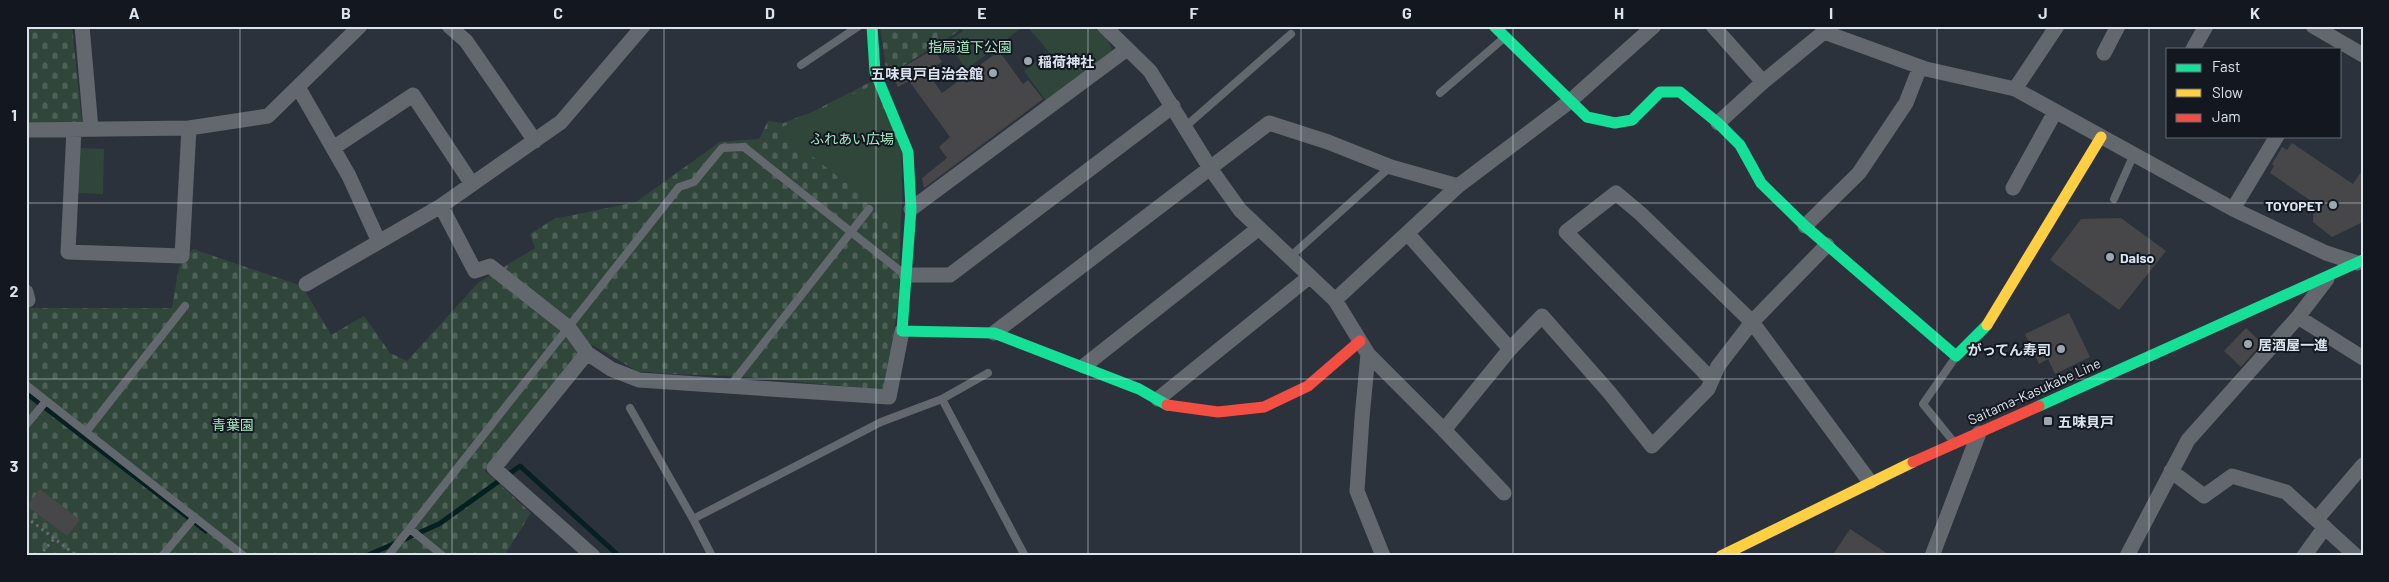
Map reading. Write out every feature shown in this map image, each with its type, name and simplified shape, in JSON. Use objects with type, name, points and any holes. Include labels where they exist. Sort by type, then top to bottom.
[{"type":"street","points":[[82,26],[91,129]]},
{"type":"street","points":[[449,26],[466,41],[535,141]]},
{"type":"street","points":[[306,284],[441,206],[561,122],[643,26]]},
{"type":"street","points":[[441,206],[476,271],[490,266],[569,328],[587,353],[611,369],[639,380],[889,397],[902,331],[911,209],[908,152],[875,72],[872,26]]},
{"type":"street","points":[[1104,26],[1150,70],[1210,168],[1240,210],[1309,278],[1335,300],[1364,348],[1504,493]]},
{"type":"street","points":[[1494,26],[1569,102],[1587,117],[1615,123],[1632,120],[1660,92],[1680,92],[1718,123],[1740,145],[1761,183],[1805,226],[1956,356],[1984,329],[2100,137]]},
{"type":"street","points":[[1335,300],[1458,186],[1569,102],[1654,26]]},
{"type":"street","points":[[1713,26],[1763,82]]},
{"type":"street","points":[[2015,89],[2057,26]]},
{"type":"street","points":[[2104,53],[2118,26]]},
{"type":"street","points":[[2194,48],[2206,26]]},
{"type":"street","points":[[2313,26],[2328,43],[2362,53]]},
{"type":"street","points":[[26,130],[188,128],[268,116],[358,27]]},
{"type":"street","points":[[1718,123],[1825,29],[1920,67],[2015,89],[2233,209],[2326,253],[2360,261]]},
{"type":"street","points":[[911,209],[1127,49]]},
{"type":"street","points":[[1805,226],[1859,173],[1906,103],[1920,67]]},
{"type":"street","points":[[298,87],[349,176],[379,242]]},
{"type":"street","points":[[333,148],[413,96],[472,184]]},
{"type":"street","points":[[906,275],[950,275],[1173,106]]},
{"type":"street","points":[[2013,188],[2055,112]]},
{"type":"street","points":[[994,333],[1269,123],[1328,142],[1391,166],[1458,186]]},
{"type":"street","points":[[74,129],[68,252],[182,256],[188,128]]},
{"type":"street","points":[[2233,209],[2276,138]]},
{"type":"street","points":[[1712,380],[1566,232],[1616,193],[1641,214],[1752,322],[1870,482]]},
{"type":"street","points":[[1084,366],[1259,228]]},
{"type":"street","points":[[1407,233],[1510,349]]},
{"type":"street","points":[[1444,430],[1510,349],[1542,316],[1609,392],[1652,446],[1708,389],[1718,366],[1752,322],[1827,245]]},
{"type":"street","name":"Saitama-Kasukabe Line","points":[[1721,556],[1870,482],[1954,443],[2360,261]]},
{"type":"street","points":[[2127,556],[2188,440],[2298,317],[2331,274]]},
{"type":"street","points":[[1158,398],[1309,278]]},
{"type":"street","points":[[2298,317],[2363,358]]},
{"type":"street","points":[[902,331],[994,333],[1084,366],[1158,398],[1170,406],[1218,412],[1264,407],[1308,386],[1364,348]]},
{"type":"street","points":[[1364,348],[1357,491],[1383,556]]},
{"type":"street","points":[[587,353],[494,468],[593,556]]},
{"type":"street","points":[[1932,556],[1979,433]]},
{"type":"street","points":[[2304,556],[2321,523],[2363,465]]},
{"type":"street","points":[[2171,471],[2204,496],[2232,476],[2286,492],[2356,556]]},
{"type":"lane","points":[[801,65],[859,26]]},
{"type":"lane","points":[[1185,127],[1291,34]]},
{"type":"lane","points":[[1440,92],[1504,38]]},
{"type":"lane","points":[[388,556],[679,187],[694,182],[722,148],[744,147],[906,275]]},
{"type":"lane","points":[[2114,199],[2134,154]]},
{"type":"lane","points":[[1290,258],[1391,166]]},
{"type":"lane","points":[[729,387],[869,209]]},
{"type":"lane","points":[[86,432],[185,306]]},
{"type":"lane","points":[[1954,443],[1923,404],[1956,356]]},
{"type":"lane","points":[[693,519],[881,422],[942,399],[988,373]]},
{"type":"lane","points":[[26,385],[244,556]]},
{"type":"lane","points":[[942,399],[1025,556]]},
{"type":"lane","points":[[26,425],[46,400]]},
{"type":"lane","points":[[630,408],[712,556]]},
{"type":"lane","points":[[162,556],[194,517]]},
{"type":"lane","points":[[410,529],[443,556]]},
{"type":"path","points":[[26,517],[48,534],[63,545],[70,550],[77,556],[61,544],[54,538],[39,556]]},
{"type":"green space","points":[[26,26],[72,26],[82,124],[26,125]]},
{"type":"green space","points":[[880,26],[956,26],[959,31],[887,76]]},
{"type":"green space","name":"指扇道下公園","points":[[959,26],[1024,26],[967,69],[946,43],[963,31]]},
{"type":"green space","points":[[1027,26],[1089,26],[1105,36],[1112,52],[1046,101],[1024,71],[1049,52]]},
{"type":"green space","name":"青葉園","points":[[878,78],[902,153],[899,300],[884,390],[735,376],[637,371],[593,345],[580,355],[485,471],[531,513],[504,556],[26,556],[26,308],[172,308],[179,267],[193,249],[302,286],[331,335],[364,316],[390,353],[407,361],[478,283],[535,248],[530,234],[554,219],[636,202],[720,142],[759,139],[768,121],[783,123],[812,112]]},
{"type":"green space","name":"ふれあい広場","points":[[873,85],[893,137],[901,170],[902,206],[900,226],[778,129]]},
{"type":"green space","points":[[80,148],[104,149],[103,194],[76,193]]},
{"type":"building","points":[[934,49],[942,62],[926,71],[942,93],[999,51],[1023,84],[1028,80],[1043,99],[924,188],[922,178],[947,158],[939,147],[950,137],[909,81],[898,87],[891,74]]},
{"type":"building","points":[[2292,143],[2353,184],[2363,169],[2363,222],[2332,237],[2313,222],[2314,203],[2270,173],[2274,166],[2272,164],[2282,147],[2287,150]]},
{"type":"building","points":[[2121,218],[2166,251],[2119,310],[2050,260],[2081,219]]},
{"type":"building","points":[[2069,313],[2090,357],[2055,374],[2048,359],[2039,364],[2025,334]]},
{"type":"building","points":[[2246,328],[2262,343],[2241,367],[2224,351]]},
{"type":"building","points":[[40,489],[80,520],[67,536],[27,506]]},
{"type":"building","points":[[1850,529],[1891,556],[1832,556]]},
{"type":"waterway","points":[[26,393],[206,531]]},
{"type":"waterway","points":[[366,556],[439,524],[520,466],[619,556]]},
{"type":"traffic: fast","points":[[872,26],[875,72],[908,152],[911,209],[902,331],[994,333],[1139,389],[1167,405]]},
{"type":"traffic: fast","points":[[1494,26],[1587,117],[1615,123],[1632,120],[1660,92],[1680,92],[1718,123],[1740,145],[1761,183],[1805,226],[1956,356],[1987,325]]},
{"type":"traffic: fast","points":[[2039,406],[2363,260]]},
{"type":"traffic: slow","points":[[1987,325],[2101,137]]},
{"type":"traffic: slow","points":[[1721,556],[1913,462]]},
{"type":"traffic: jam","points":[[1167,405],[1218,412],[1264,407],[1308,386],[1360,341]]},
{"type":"traffic: jam","points":[[1913,462],[2039,406]]},
{"type":"place","name":"稲荷神社","points":[[1028,61]]},
{"type":"place","name":"五味貝戸自治会館","points":[[993,73]]},
{"type":"place","name":"TOYOPET","points":[[2333,205]]},
{"type":"place","name":"Daiso","points":[[2110,257]]},
{"type":"place","name":"居酒屋一進","points":[[2248,344]]},
{"type":"place","name":"がってん寿司","points":[[2061,349]]},
{"type":"place","name":"五味貝戸","points":[[2048,421]]}]
